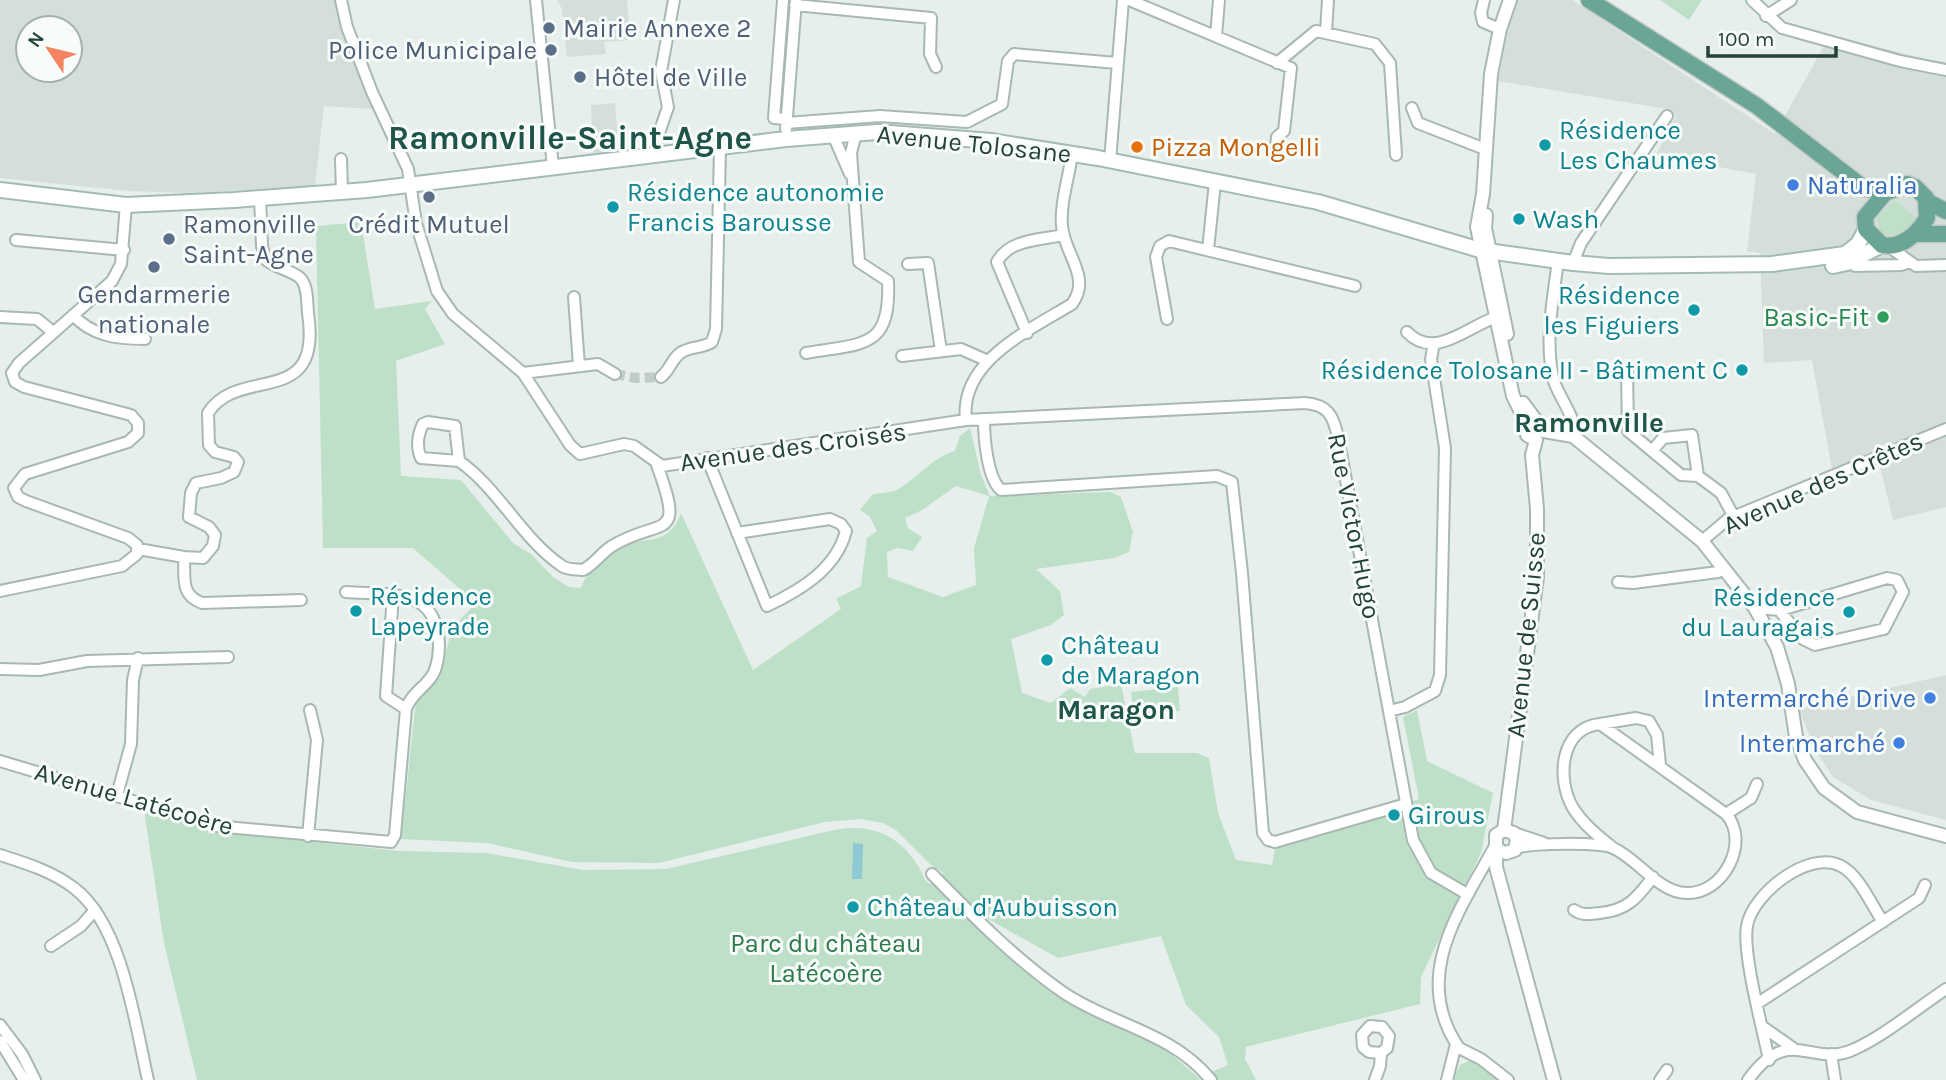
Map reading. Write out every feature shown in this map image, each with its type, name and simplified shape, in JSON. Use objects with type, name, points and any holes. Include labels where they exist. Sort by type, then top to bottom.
[{"type":"main road","points":[[1589,0],[1678,55],[1790,131],[1864,188],[1885,193]]},
{"type":"main road","points":[[1790,131],[1839,178],[1885,245],[1911,237],[1946,234]]},
{"type":"main road","name":"Avenue Tolosane","points":[[0,190],[126,205],[260,198],[411,185],[786,139],[856,133],[944,136],[1072,154],[1318,202],[1486,251],[1609,267],[1772,264],[1833,266],[1847,263],[1885,245]]},
{"type":"main road","points":[[1867,221],[1885,193],[1907,184],[1922,193],[1928,202],[1946,211]]},
{"type":"main road","points":[[1911,237],[1927,218],[1928,202]]},
{"type":"main road","name":"Avenue Tolosane","points":[[1772,264],[1844,254],[1858,244],[1867,221]]},
{"type":"street","name":"Avenue des Croisés","points":[[341,0],[347,27],[372,92],[403,158],[411,185],[416,223],[437,291],[453,314],[523,373],[575,451],[587,455],[615,446],[634,446],[657,465],[966,420]]},
{"type":"street","points":[[536,0],[553,167]]},
{"type":"street","points":[[656,155],[656,142],[668,107],[661,71],[674,0]]},
{"type":"street","points":[[783,0],[774,118],[785,121],[880,116],[967,122],[1002,104],[1007,61],[1014,54],[1117,63]]},
{"type":"street","points":[[1110,161],[1123,0]]},
{"type":"street","points":[[1129,0],[1291,68],[1284,131],[1277,137],[1276,146]]},
{"type":"street","points":[[1216,36],[1219,0]]},
{"type":"street","points":[[1326,32],[1328,0]]},
{"type":"street","points":[[1483,0],[1480,13],[1483,22],[1500,29]]},
{"type":"street","name":"Avenue de Suisse","points":[[1509,832],[1537,577],[1537,509],[1532,455],[1536,430],[1513,396],[1486,251],[1483,194],[1488,95],[1500,29],[1510,0]]},
{"type":"street","points":[[1752,0],[1766,16],[1782,28],[1900,61],[1946,70]]},
{"type":"street","points":[[1766,16],[1791,0]]},
{"type":"street","points":[[786,139],[785,121],[796,2],[931,18],[930,54],[936,67]]},
{"type":"street","points":[[1277,63],[1311,34],[1326,32],[1333,36],[1375,44],[1390,63],[1396,155]]},
{"type":"street","points":[[1412,108],[1418,123],[1485,149]]},
{"type":"street","points":[[1573,436],[1574,426],[1552,374],[1550,329],[1565,262],[1581,243],[1667,116]]},
{"type":"street","points":[[806,353],[869,342],[885,324],[887,281],[859,262],[852,153],[856,133]]},
{"type":"street","points":[[833,135],[855,185]]},
{"type":"street","points":[[661,377],[683,351],[712,342],[716,328],[720,148]]},
{"type":"street","points":[[966,420],[965,400],[988,361],[1072,304],[1078,296],[1080,279],[1063,235],[1062,219],[1072,154]]},
{"type":"street","points":[[341,159],[342,192]]},
{"type":"street","points":[[1208,250],[1215,182]]},
{"type":"street","points":[[0,380],[13,378],[24,387],[125,413],[136,419],[138,433],[128,442],[25,474],[14,488],[18,497],[128,538],[138,550],[203,558],[213,546],[215,535],[209,527],[189,517],[191,492],[196,483],[234,472],[238,462],[234,457],[215,452],[209,445],[208,414],[223,399],[297,372],[308,358],[310,320],[304,284],[299,277],[265,259],[260,198]]},
{"type":"street","points":[[13,378],[14,368],[112,281],[121,264],[124,250],[126,205]]},
{"type":"street","points":[[1027,333],[997,262],[1004,252],[1022,243],[1063,235]]},
{"type":"street","points":[[1911,237],[1910,255],[1922,265]]},
{"type":"street","points":[[16,240],[124,250]]},
{"type":"street","points":[[1167,319],[1156,257],[1160,246],[1170,241],[1355,286]]},
{"type":"street","points":[[1885,245],[1910,262],[1946,265]]},
{"type":"street","points":[[1855,266],[1901,265],[1910,262]]},
{"type":"street","points":[[908,264],[928,263],[941,351]]},
{"type":"street","points":[[575,297],[579,366]]},
{"type":"street","points":[[73,315],[87,330],[124,339],[145,338]]},
{"type":"street","points":[[1407,332],[1418,342],[1434,343],[1462,336],[1499,316]]},
{"type":"street","points":[[0,317],[37,319],[53,332]]},
{"type":"street","points":[[1389,711],[1405,707],[1435,691],[1440,675],[1445,448],[1431,359],[1434,343]]},
{"type":"street","points":[[902,356],[968,349],[988,361]]},
{"type":"street","points":[[523,373],[598,364],[615,374]]},
{"type":"street","points":[[1627,370],[1628,431],[1681,475],[1698,476],[1721,493],[1734,516]]},
{"type":"street","name":"Rue Victor Hugo","points":[[966,420],[1217,406],[1321,405],[1329,411],[1338,437],[1413,840],[1423,863],[1444,883],[1467,894]]},
{"type":"street","points":[[984,419],[992,473],[995,485],[1001,490],[1217,476],[1232,482],[1263,833],[1268,840],[1275,842],[1406,804]]},
{"type":"street","points":[[459,461],[455,426],[423,424],[418,452],[421,458],[459,461],[474,471],[517,523],[564,568],[583,570],[611,547],[662,528],[670,517],[670,503],[657,465]]},
{"type":"street","name":"Avenue des Crêtes","points":[[1704,539],[1721,523],[1734,516],[1946,429]]},
{"type":"street","points":[[1536,430],[1573,436],[1704,539],[1755,608],[1777,647],[1788,684],[1796,737],[1805,760],[1824,788],[1857,812],[1946,836]]},
{"type":"street","points":[[1652,451],[1663,438],[1692,435],[1698,476]]},
{"type":"street","points":[[708,458],[737,533],[767,606],[794,593],[821,573],[842,546],[846,531],[841,524],[830,519],[737,533]]},
{"type":"street","points":[[0,591],[122,566],[134,559],[138,550]]},
{"type":"street","points":[[184,557],[185,592],[189,598],[202,603],[301,600]]},
{"type":"street","points":[[1618,582],[1645,582],[1723,567]]},
{"type":"street","points":[[1755,608],[1779,610],[1887,578],[1897,580],[1903,592],[1888,625],[1882,631],[1816,645],[1802,639],[1779,610]]},
{"type":"street","points":[[346,592],[393,595],[414,600],[432,616],[440,642],[434,674],[410,696],[406,709],[386,696],[393,595]]},
{"type":"street","points":[[0,669],[39,670],[87,661],[138,658],[228,657]]},
{"type":"street","points":[[117,795],[131,744],[133,680],[138,658]]},
{"type":"street","points":[[121,660],[133,680]]},
{"type":"street","name":"Avenue Latécoère","points":[[0,761],[216,826],[388,843],[394,840],[406,709]]},
{"type":"street","points":[[308,836],[317,740],[310,710]]},
{"type":"street","points":[[1600,724],[1726,814],[1735,828],[1737,845],[1728,865],[1714,883],[1703,890],[1684,893],[1672,890],[1653,877],[1585,824],[1567,796],[1563,767],[1569,746],[1578,732],[1600,724],[1636,718],[1649,721],[1657,735],[1660,765]]},
{"type":"street","points":[[1805,760],[1832,788],[1858,805],[1946,830]]},
{"type":"street","points":[[1726,814],[1751,798],[1757,784]]},
{"type":"street","points":[[1572,845],[1580,838],[1585,824]]},
{"type":"street","points":[[1509,832],[1546,844]]},
{"type":"street","name":"Avenue de Suisse","points":[[1509,832],[1517,840],[1505,849],[1499,878],[1552,1080]]},
{"type":"street","name":"Avenue de Suisse","points":[[1505,849],[1496,835],[1509,832]]},
{"type":"street","points":[[1508,1080],[1456,1044],[1444,1013],[1438,975],[1446,939],[1467,894],[1505,849],[1546,844],[1612,847]]},
{"type":"street","points":[[0,855],[54,875],[75,888],[104,922],[122,974],[148,1080]]},
{"type":"street","points":[[1769,1060],[1747,945],[1747,926],[1763,896],[1812,863],[1837,864],[1851,874],[1883,922]]},
{"type":"street","points":[[932,874],[991,933],[1056,986],[1077,1001],[1157,1036],[1210,1080]]},
{"type":"street","points":[[1574,910],[1584,915],[1621,910],[1636,900],[1653,877]]},
{"type":"street","points":[[1758,1003],[1919,898],[1925,885]]},
{"type":"street","points":[[51,946],[81,926],[95,910]]},
{"type":"street","points":[[1763,1027],[1793,1048],[1831,1054],[1852,1050],[1946,989]]},
{"type":"street","points":[[0,1026],[22,1054],[35,1080]]},
{"type":"street","points":[[0,1041],[24,1080]]},
{"type":"street","points":[[1447,1080],[1456,1044]]},
{"type":"street","points":[[1748,1080],[1769,1060],[1793,1048]]},
{"type":"street","points":[[1375,1080],[1381,1053]]},
{"type":"street","points":[[1831,1054],[1835,1080]]},
{"type":"shaded area","points":[[0,0],[335,0],[344,37],[373,109],[324,106],[315,186],[188,193],[129,191],[0,178]]},
{"type":"shaded area","points":[[557,0],[627,0],[630,40],[604,42],[606,54],[567,57],[562,9]]},
{"type":"shaded area","points":[[1518,0],[1572,0],[1775,134],[1830,35],[1946,64],[1946,507],[1893,520],[1876,450],[1832,469],[1812,360],[1764,363],[1760,253],[1747,251],[1756,174],[1656,155],[1676,116],[1667,109],[1498,81],[1512,10]]},
{"type":"shaded area","points":[[615,103],[619,150],[593,153],[591,105]]},
{"type":"shaded area","points":[[1946,675],[1946,820],[1871,800],[1833,777],[1814,748],[1799,709]]},
{"type":"green space","points":[[1660,0],[1702,0],[1689,20]]},
{"type":"green space","points":[[1895,200],[1916,218],[1904,230],[1891,235],[1885,234],[1880,231],[1877,217]]},
{"type":"green space","points":[[361,222],[375,309],[432,301],[425,309],[445,344],[396,361],[401,476],[461,480],[513,543],[531,554],[554,578],[569,587],[581,588],[595,564],[611,550],[663,536],[676,524],[681,513],[753,670],[841,609],[836,599],[861,586],[867,538],[877,531],[870,517],[860,510],[873,494],[897,490],[932,463],[955,451],[960,436],[970,428],[981,475],[990,496],[1110,492],[1121,497],[1133,532],[1129,552],[1114,558],[1036,569],[1060,591],[1064,615],[1051,625],[1011,639],[1022,693],[1051,703],[1070,688],[1085,697],[1090,689],[1121,684],[1135,753],[1197,753],[1209,758],[1218,813],[1236,860],[1272,865],[1275,849],[1419,799],[1403,717],[1417,710],[1427,761],[1493,793],[1481,853],[1421,977],[1420,1004],[1246,1047],[1245,1059],[1256,1080],[1214,1080],[1209,1073],[1228,1065],[1219,1037],[1186,1005],[1161,936],[1058,958],[972,910],[942,877],[943,873],[930,864],[896,830],[883,823],[861,819],[825,822],[659,863],[572,862],[487,843],[401,839],[416,701],[440,676],[452,628],[476,603],[413,548],[323,548],[316,226]],"holes":[[[956,486],[989,496],[974,548],[976,585],[943,597],[888,577],[887,552],[898,548],[913,551],[922,537],[908,528],[905,518],[922,510]]]},
{"type":"green space","points":[[1178,687],[1180,711],[1134,716],[1131,692]]},
{"type":"green space","name":"Parc du château Latécoère","points":[[144,810],[210,830],[399,851],[486,853],[583,870],[666,869],[834,830],[873,830],[894,840],[903,848],[928,883],[934,885],[1011,957],[1086,1011],[1165,1049],[1201,1080],[197,1080],[164,943]]},
{"type":"green space","points":[[1476,1058],[1502,1080],[1453,1080],[1460,1065]]},
{"type":"water","points":[[853,843],[863,844],[862,879],[852,879]]},
{"type":"tunnel","points":[[615,374],[636,378],[661,377]]},
{"type":"place","name":"Mairie Annexe 2","points":[[549,28]]},
{"type":"place","name":"Police Municipale","points":[[551,50]]},
{"type":"place","name":"Hôtel de Ville","points":[[580,77]]},
{"type":"place","name":"Résidence Les Chaumes","points":[[1545,145]]},
{"type":"place","name":"Pizza Mongelli","points":[[1137,147]]},
{"type":"place","name":"Naturalia","points":[[1793,185]]},
{"type":"place","name":"Crédit Mutuel","points":[[429,197]]},
{"type":"place","name":"Résidence autonomie Francis Barousse","points":[[613,207]]},
{"type":"place","name":"Wash","points":[[1519,219]]},
{"type":"place","name":"Ramonville Saint-Agne","points":[[169,239]]},
{"type":"place","name":"Gendarmerie nationale","points":[[154,267]]},
{"type":"place","name":"Résidence les Figuiers","points":[[1694,310]]},
{"type":"place","name":"Basic-Fit","points":[[1883,317]]},
{"type":"place","name":"Résidence Tolosane II - Bâtiment C","points":[[1742,370]]},
{"type":"place","name":"Résidence Lapeyrade","points":[[356,611]]},
{"type":"place","name":"Résidence du Lauragais","points":[[1849,612]]},
{"type":"place","name":"Château de Maragon","points":[[1047,660]]},
{"type":"place","name":"Intermarché Drive","points":[[1930,698]]},
{"type":"place","name":"Intermarché","points":[[1899,743]]},
{"type":"place","name":"Girous","points":[[1394,815]]},
{"type":"place","name":"Château d'Aubuisson","points":[[853,907]]},
{"type":"district","name":"Ramonville-Saint-Agne","points":[[570,138]]},
{"type":"district","name":"Ramonville","points":[[1589,422]]},
{"type":"district","name":"Maragon","points":[[1116,709]]}]
